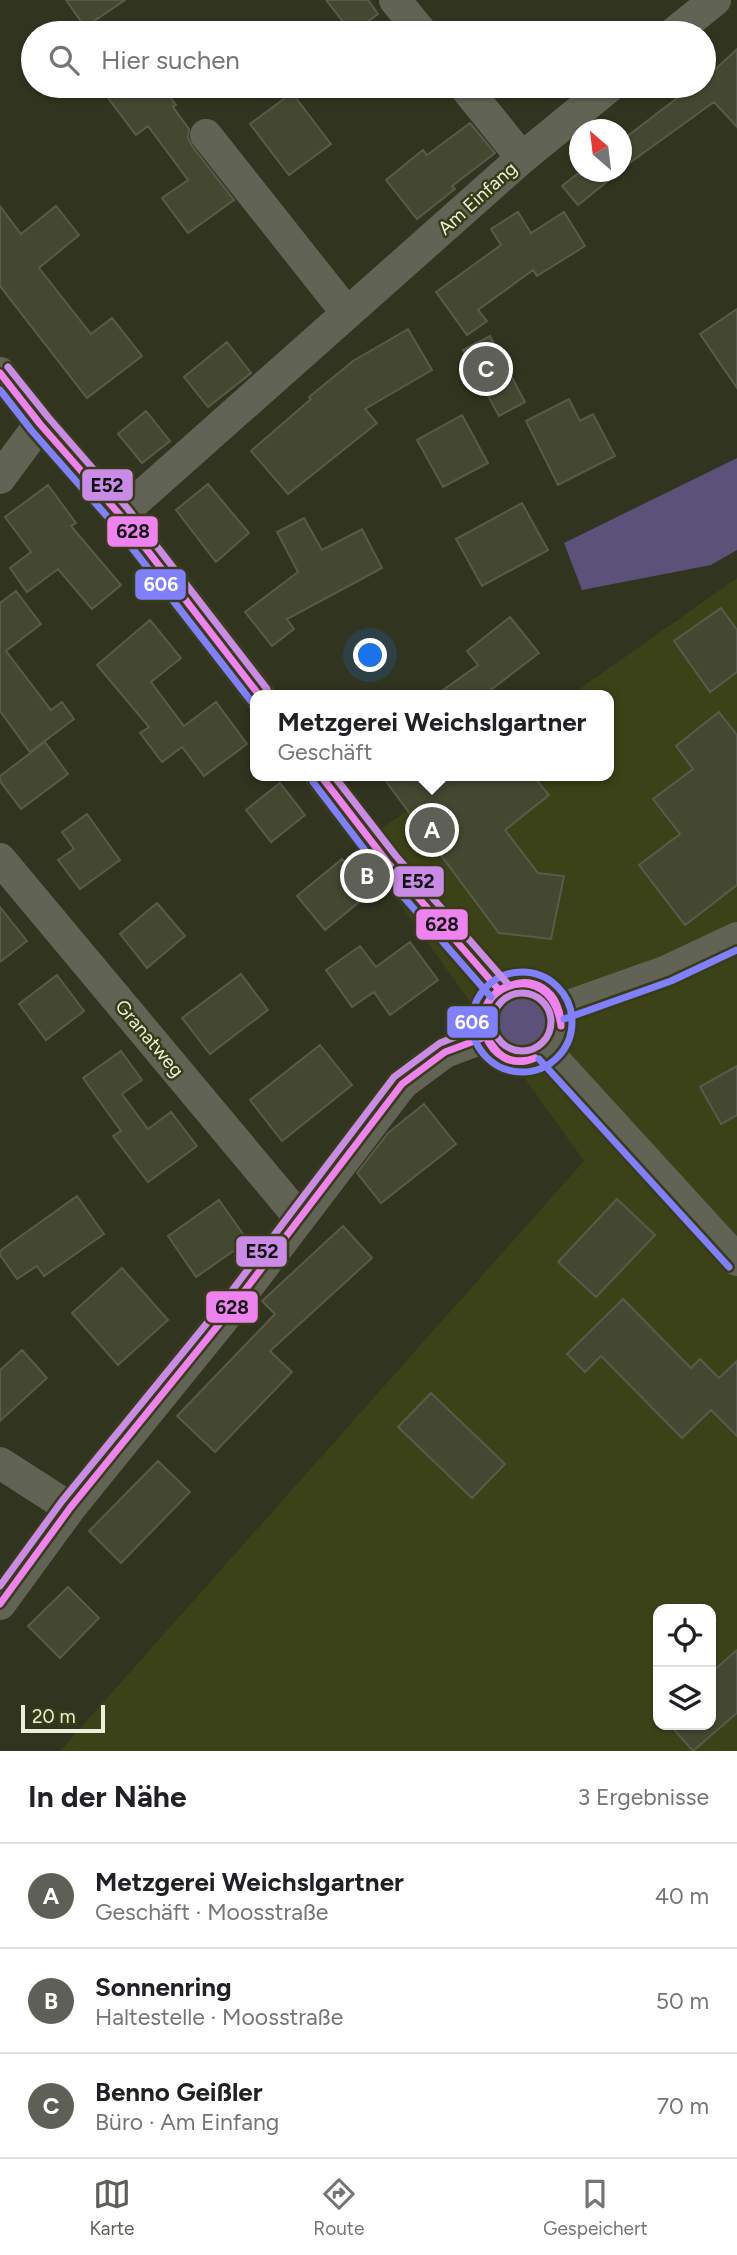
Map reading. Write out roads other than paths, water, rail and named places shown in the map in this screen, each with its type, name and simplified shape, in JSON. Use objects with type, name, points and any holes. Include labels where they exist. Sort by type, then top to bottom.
[{"type":"street","points":[[396,0],[413,21]]},
{"type":"street","points":[[689,21],[715,0]]},
{"type":"street","points":[[474,98],[522,158]]},
{"type":"street","name":"Am Einfang","points":[[120,515],[522,158],[595,98]]},
{"type":"street","points":[[206,135],[347,313]]},
{"type":"street","points":[[0,373],[40,424],[120,515],[255,690]]},
{"type":"street","points":[[0,478],[40,424]]},
{"type":"street","points":[[325,781],[388,863],[499,990]]},
{"type":"street","name":"Granatweg","points":[[0,859],[299,1217]]},
{"type":"street","points":[[560,1009],[667,971],[737,938]]},
{"type":"street","points":[[510,984],[534,984],[545,990],[560,1009],[562,1019],[559,1037],[547,1052],[537,1059],[512,1061],[501,1056],[485,1037],[482,1024],[484,1011],[490,999],[510,984]]},
{"type":"street","points":[[0,1604],[69,1507],[220,1323],[402,1084],[444,1052],[485,1037]]},
{"type":"street","points":[[547,1052],[737,1260]]},
{"type":"street","points":[[0,1463],[69,1507]]},
{"type":"place","name":"Benno Geißler","points":[[486,369]]},
{"type":"place","name":"Metzgerei Weichslgartner","points":[[432,830]]},
{"type":"place","name":"Sonnenring","points":[[367,876]]}]
